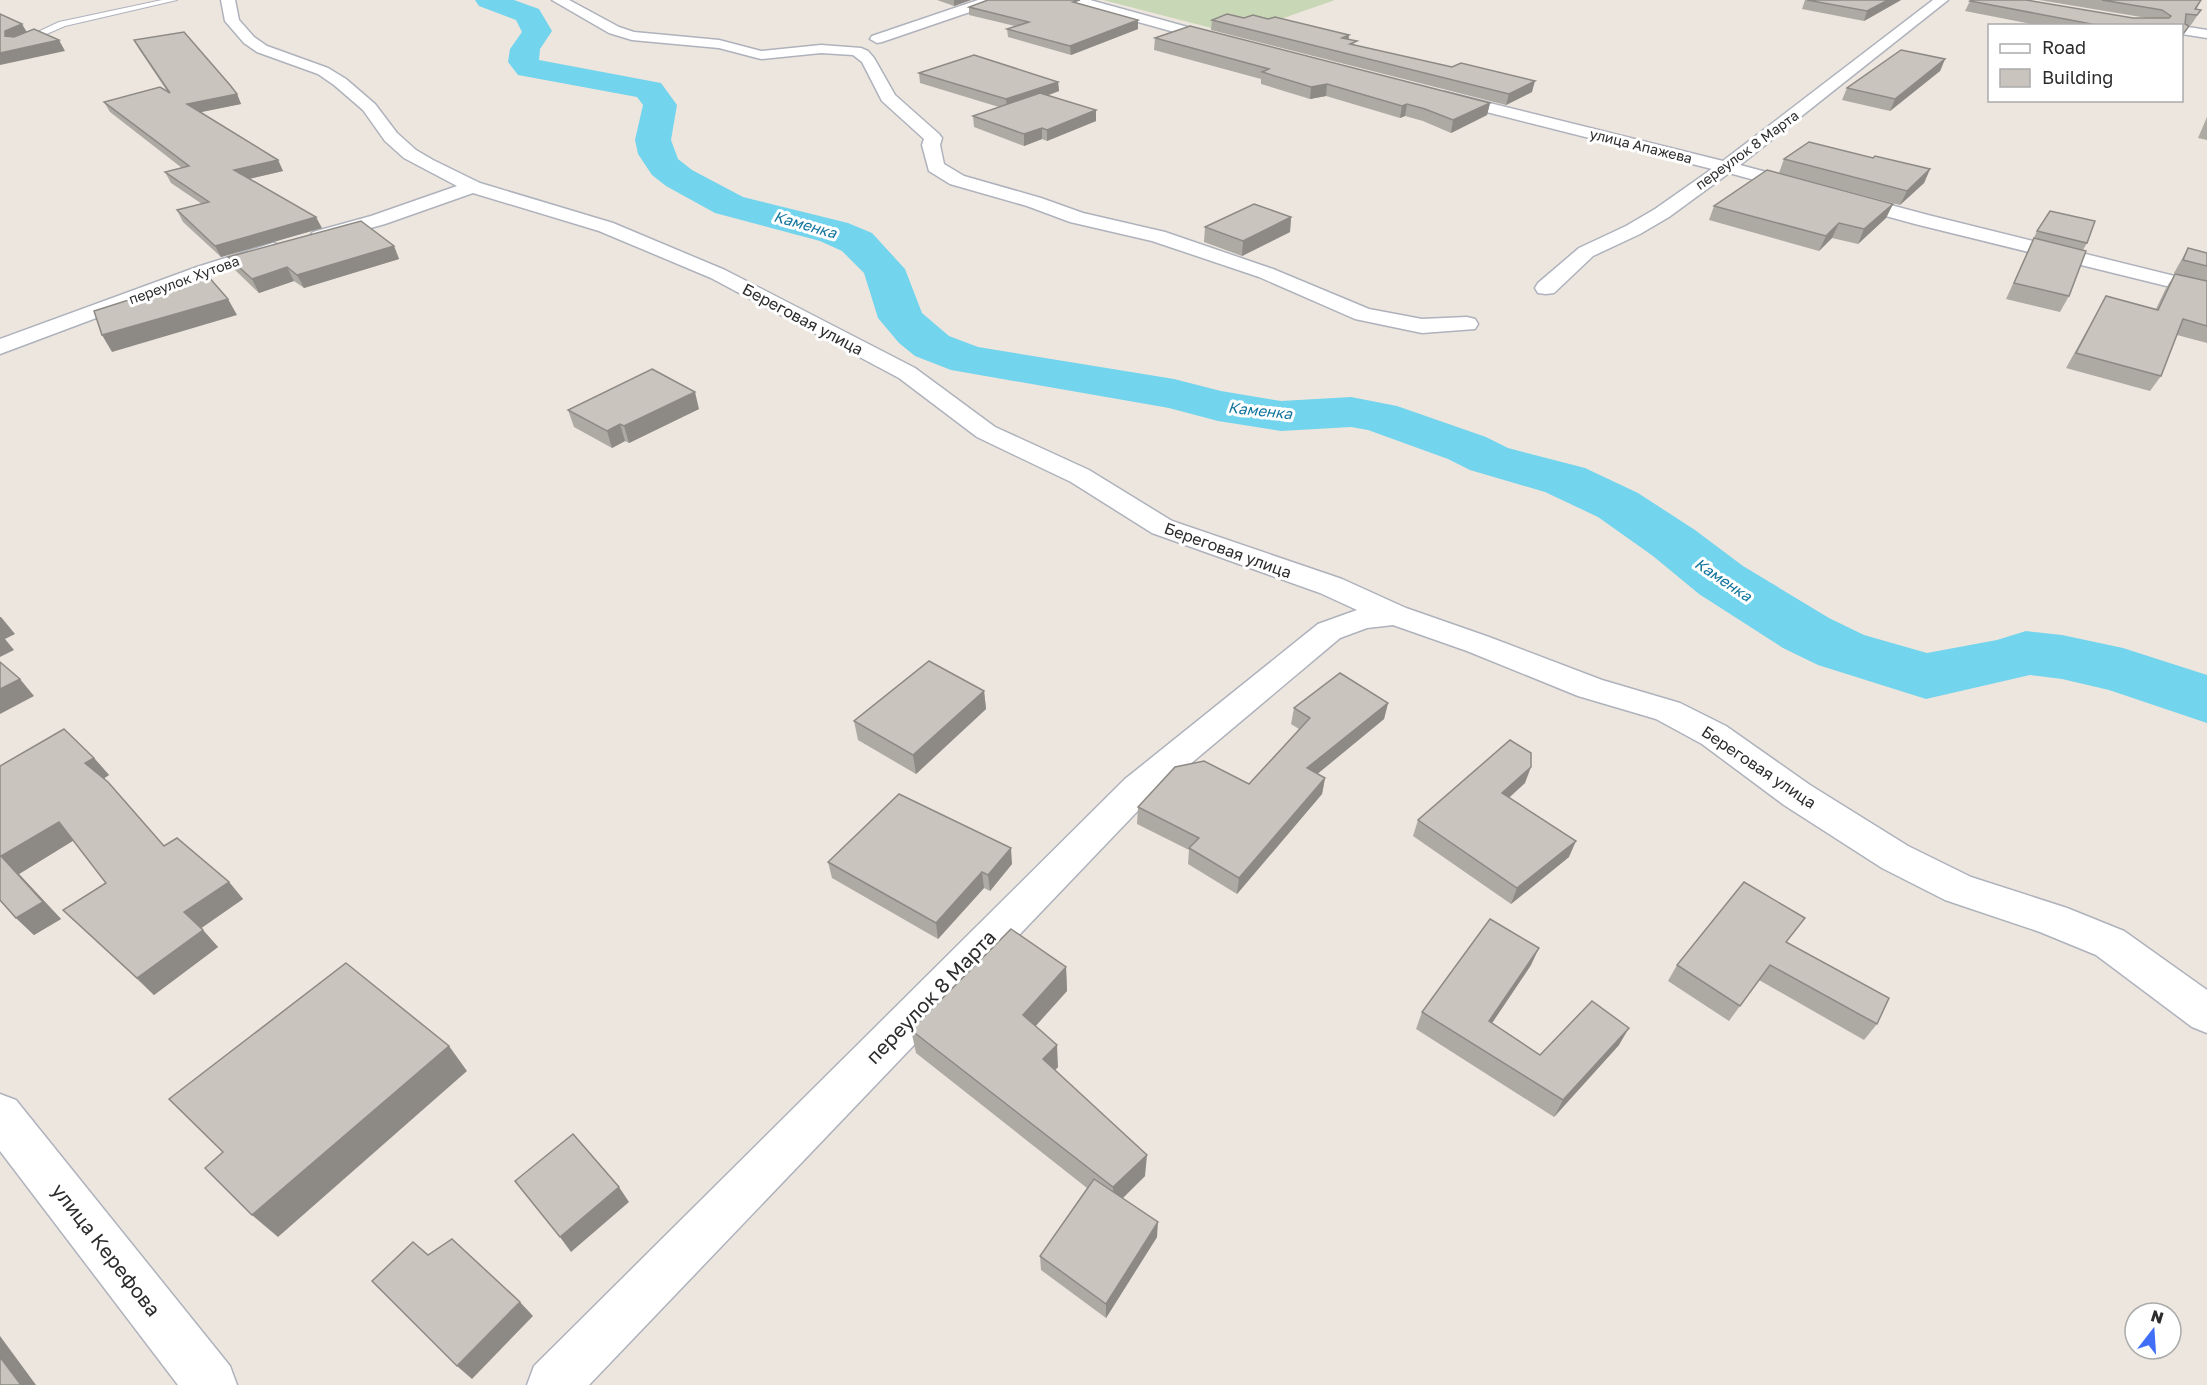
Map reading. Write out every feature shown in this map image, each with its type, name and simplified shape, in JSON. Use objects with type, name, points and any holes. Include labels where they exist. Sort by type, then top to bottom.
[{"type":"street","name":"Береговая улица","points":[[228,0],[232,21],[249,40],[262,49],[315,68],[340,82],[369,107],[391,137],[410,154],[473,188],[606,227],[718,274],[848,345],[907,373],[925,384],[964,418],[986,432],[1080,476],[1162,527],[1331,586],[1395,615],[1479,644],[1590,688],[1668,711],[1714,735],[1797,795],[1895,857],[1959,889],[2053,920],[2110,944],[2207,1014]]},
{"type":"street","points":[[559,0],[614,30],[632,36],[718,44],[761,56],[834,48],[860,53],[869,61],[888,98],[933,138],[931,145],[935,167],[957,180],[1034,202],[1077,218],[1158,236],[1266,273],[1363,314],[1422,326],[1467,324]]},
{"type":"street","points":[[796,51],[828,42],[877,39],[991,0]]},
{"type":"street","points":[[1075,0],[1238,45]]},
{"type":"street","name":"переулок 8 Марта","points":[[1546,288],[1586,252],[1662,213],[1726,167],[1941,0]]},
{"type":"street","points":[[2183,30],[2207,34]]},
{"type":"street","points":[[860,53],[877,39]]},
{"type":"street","name":"улица Апажева","points":[[1427,92],[1726,167],[1922,220],[2207,290]]},
{"type":"street","name":"переулок Хутова","points":[[0,346],[204,271],[378,220],[473,188]]},
{"type":"street","points":[[1307,578],[1321,602],[1329,631]]},
{"type":"street","name":"переулок 8 Марта","points":[[553,1385],[1138,788],[1329,631],[1363,618],[1395,615]]},
{"type":"street","name":"улица Керефова","points":[[0,1115],[211,1385]]},
{"type":"lane","points":[[16,44],[62,24],[173,0]]},
{"type":"green space","points":[[1103,0],[1335,0],[1258,27],[1231,33]]},
{"type":"building","points":[[988,0],[1080,0],[1073,2],[1138,20],[1070,46],[1007,29],[1029,22],[969,7]]},
{"type":"building","points":[[1807,0],[1888,0],[1867,11]]},
{"type":"building","points":[[2026,0],[2133,18],[2169,18],[2171,16],[2162,10],[2102,0],[2201,0],[2195,9],[2201,10],[2197,15],[2186,14],[2185,24],[2189,26],[2183,34],[2183,24],[2091,24],[1970,1]]},
{"type":"building","points":[[0,14],[22,24],[5,31],[5,36],[14,37],[34,29],[59,40],[0,53]]},
{"type":"building","points":[[1227,14],[1244,18],[1253,15],[1268,19],[1275,17],[1349,35],[1342,38],[1357,41],[1350,44],[1452,67],[1461,63],[1535,81],[1509,94],[1212,20]]},
{"type":"building","points":[[1190,26],[1490,103],[1453,120],[1425,109],[1407,104],[1402,106],[1327,84],[1311,87],[1262,72],[1269,69],[1155,38]]},
{"type":"building","points":[[184,32],[237,94],[187,104],[278,160],[234,170],[316,217],[215,246],[177,210],[209,202],[165,172],[189,166],[104,102],[160,87],[170,93],[134,40]]},
{"type":"building","points":[[1901,50],[1945,59],[1895,99],[1847,88]]},
{"type":"building","points":[[974,55],[1058,82],[1006,99],[919,73]]},
{"type":"building","points":[[1040,93],[1096,110],[1047,130],[1042,128],[1024,134],[973,116]]},
{"type":"building","points":[[1809,142],[1930,169],[1907,191],[1784,159]]},
{"type":"building","points":[[1767,170],[1893,204],[1864,229],[1839,223],[1826,236],[1714,206]]},
{"type":"building","points":[[1254,204],[1291,217],[1243,241],[1205,227]]},
{"type":"building","points":[[2050,211],[2095,221],[2087,243],[2037,231]]},
{"type":"building","points":[[361,221],[394,246],[297,275],[287,267],[252,279],[228,257]]},
{"type":"building","points":[[2034,238],[2086,251],[2069,296],[2014,283]]},
{"type":"building","points":[[2188,248],[2207,253],[2207,266],[2183,260]]},
{"type":"building","points":[[2175,274],[2207,281],[2207,326],[2183,319],[2161,376],[2076,353],[2106,296],[2158,310]]},
{"type":"building","points":[[207,275],[228,299],[102,335],[94,311]]},
{"type":"building","points":[[652,369],[695,392],[624,426],[620,424],[607,431],[568,410]]},
{"type":"building","points":[[929,661],[984,691],[913,755],[854,721]]},
{"type":"building","points":[[0,662],[20,679],[0,689]]},
{"type":"building","points":[[1340,673],[1388,703],[1307,768],[1325,778],[1239,878],[1189,848],[1199,838],[1138,807],[1175,767],[1204,761],[1249,784],[1310,718],[1294,708]]},
{"type":"building","points":[[64,729],[94,758],[85,763],[108,782],[164,846],[177,838],[229,882],[184,912],[203,930],[137,978],[63,910],[106,883],[59,822],[1,856],[43,902],[16,918],[0,900],[0,766]]},
{"type":"building","points":[[1510,740],[1531,753],[1531,767],[1502,793],[1576,841],[1517,888],[1418,820]]},
{"type":"building","points":[[899,794],[1011,848],[988,875],[982,872],[936,923],[828,862]]},
{"type":"building","points":[[1744,882],[1805,918],[1786,942],[1889,998],[1877,1024],[1770,965],[1740,1006],[1677,965]]},
{"type":"building","points":[[1490,919],[1539,948],[1489,1021],[1540,1055],[1592,1001],[1629,1028],[1563,1100],[1422,1012]]},
{"type":"building","points":[[1011,929],[1066,967],[1023,1015],[1057,1045],[1043,1059],[1147,1155],[1113,1187],[911,1030]]},
{"type":"building","points":[[346,963],[449,1046],[252,1215],[205,1168],[223,1152],[169,1099]]},
{"type":"building","points":[[573,1134],[619,1187],[560,1237],[515,1181]]},
{"type":"building","points":[[1094,1179],[1158,1222],[1106,1304],[1040,1256]]},
{"type":"building","points":[[452,1239],[520,1302],[457,1366],[372,1281],[413,1242],[428,1255]]},
{"type":"building","points":[[0,1357],[21,1385],[0,1385]]},
{"type":"waterway","name":"Каменка","points":[[489,0],[529,15],[531,25],[537,31],[525,49],[523,62],[529,68],[649,90],[660,105],[653,140],[656,154],[665,167],[679,178],[729,205],[834,232],[857,242],[884,269],[901,318],[932,346],[968,360],[1174,394],[1218,406],[1281,416],[1351,412],[1379,417],[1467,448],[1489,459],[1565,480],[1618,505],[1674,543],[1721,580],[1806,633],[1841,650],[1926,676],[2006,660],[2026,653],[2062,657],[2123,671],[2207,699]]}]
